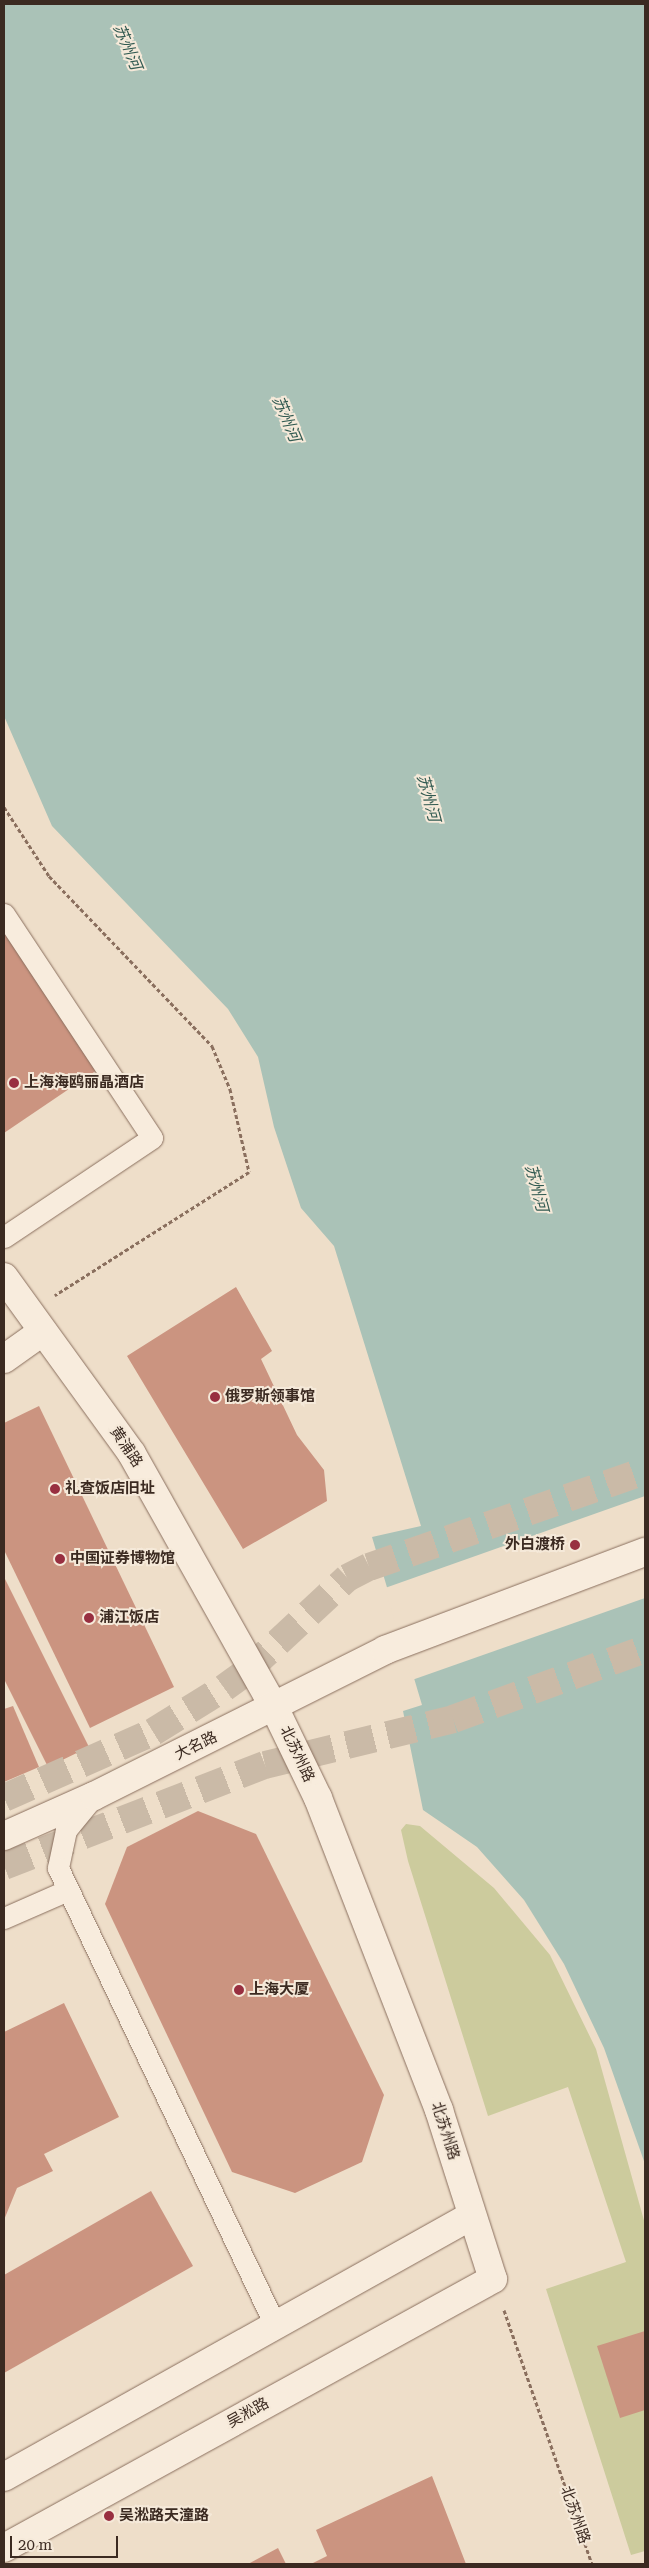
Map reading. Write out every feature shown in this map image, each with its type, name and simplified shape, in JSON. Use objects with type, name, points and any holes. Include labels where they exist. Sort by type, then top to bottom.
[{"type":"street","name":"黄浦路","points":[[4,1277],[132,1454],[274,1707]]},
{"type":"street","points":[[4,1359],[35,1322]]},
{"type":"street","name":"大名路","points":[[4,1836],[94,1796],[386,1650],[645,1552]]},
{"type":"street","name":"北苏州路","points":[[274,1707],[318,1798],[439,2110],[471,2216],[493,2279]]},
{"type":"street","points":[[4,2477],[471,2216]]},
{"type":"street","name":"吴淞路","points":[[4,2548],[493,2279]]},
{"type":"lane","points":[[4,914],[152,1138],[4,1237]]},
{"type":"lane","points":[[94,1796],[66,1830],[58,1868],[275,2325]]},
{"type":"lane","points":[[4,1918],[68,1890]]},
{"type":"path","points":[[4,807],[49,876],[212,1046],[230,1089],[249,1172],[35,1322]]},
{"type":"path","name":"北苏州路","points":[[493,2279],[592,2564]]},
{"type":"green space","points":[[406,1824],[420,1826],[494,1888],[550,1955],[596,2049],[645,2224],[645,2551],[631,2555],[546,2289],[626,2262],[568,2087],[488,2116],[408,1861],[401,1830]]},
{"type":"water","name":"苏州河","points":[[4,4],[645,4],[645,2164],[604,2048],[564,1964],[524,1900],[477,1847],[423,1810],[403,1711],[422,1705],[372,1537],[421,1526],[334,1246],[301,1208],[274,1127],[258,1057],[228,1009],[52,826],[4,716]]},
{"type":"pier","name":"外白渡桥","points":[[645,1496],[645,1598],[412,1680],[385,1588]]},
{"type":"building","points":[[4,931],[100,1068],[4,1133]]},
{"type":"building","name":"俄罗斯领事馆","points":[[236,1287],[272,1351],[261,1359],[297,1435],[324,1470],[327,1501],[243,1549],[127,1356]]},
{"type":"building","name":"浦江饭店","points":[[39,1406],[174,1687],[90,1728],[4,1550],[4,1423]]},
{"type":"building","points":[[4,1577],[89,1747],[48,1767],[4,1679]]},
{"type":"building","points":[[13,1706],[39,1767],[4,1782],[4,1709]]},
{"type":"building","name":"上海大厦","points":[[198,1811],[256,1834],[384,2095],[362,2162],[295,2193],[232,2172],[105,1904],[127,1847]]},
{"type":"building","points":[[64,2003],[119,2117],[44,2154],[53,2171],[17,2188],[4,2220],[4,2032]]},
{"type":"building","points":[[151,2191],[193,2266],[4,2373],[4,2275]]},
{"type":"building","points":[[645,2331],[645,2410],[620,2418],[597,2346]]},
{"type":"building","points":[[432,2476],[466,2564],[311,2564],[327,2556],[316,2530]]},
{"type":"building","points":[[278,2548],[286,2564],[248,2564]]},
{"type":"tunnel","points":[[4,1798],[153,1732],[224,1688],[247,1671],[347,1578],[369,1567],[645,1471]]},
{"type":"tunnel","points":[[4,1866],[265,1765],[453,1719],[645,1649]]},
{"type":"place","name":"上海海鸥丽晶酒店","points":[[14,1083]]},
{"type":"place","name":"俄罗斯领事馆","points":[[215,1397]]},
{"type":"place","name":"礼查饭店旧址","points":[[55,1489]]},
{"type":"place","name":"外白渡桥","points":[[575,1545]]},
{"type":"place","name":"中国证券博物馆","points":[[60,1559]]},
{"type":"place","name":"浦江饭店","points":[[89,1618]]},
{"type":"place","name":"上海大厦","points":[[239,1990]]},
{"type":"place","name":"吴淞路天潼路","points":[[109,2516]]}]
